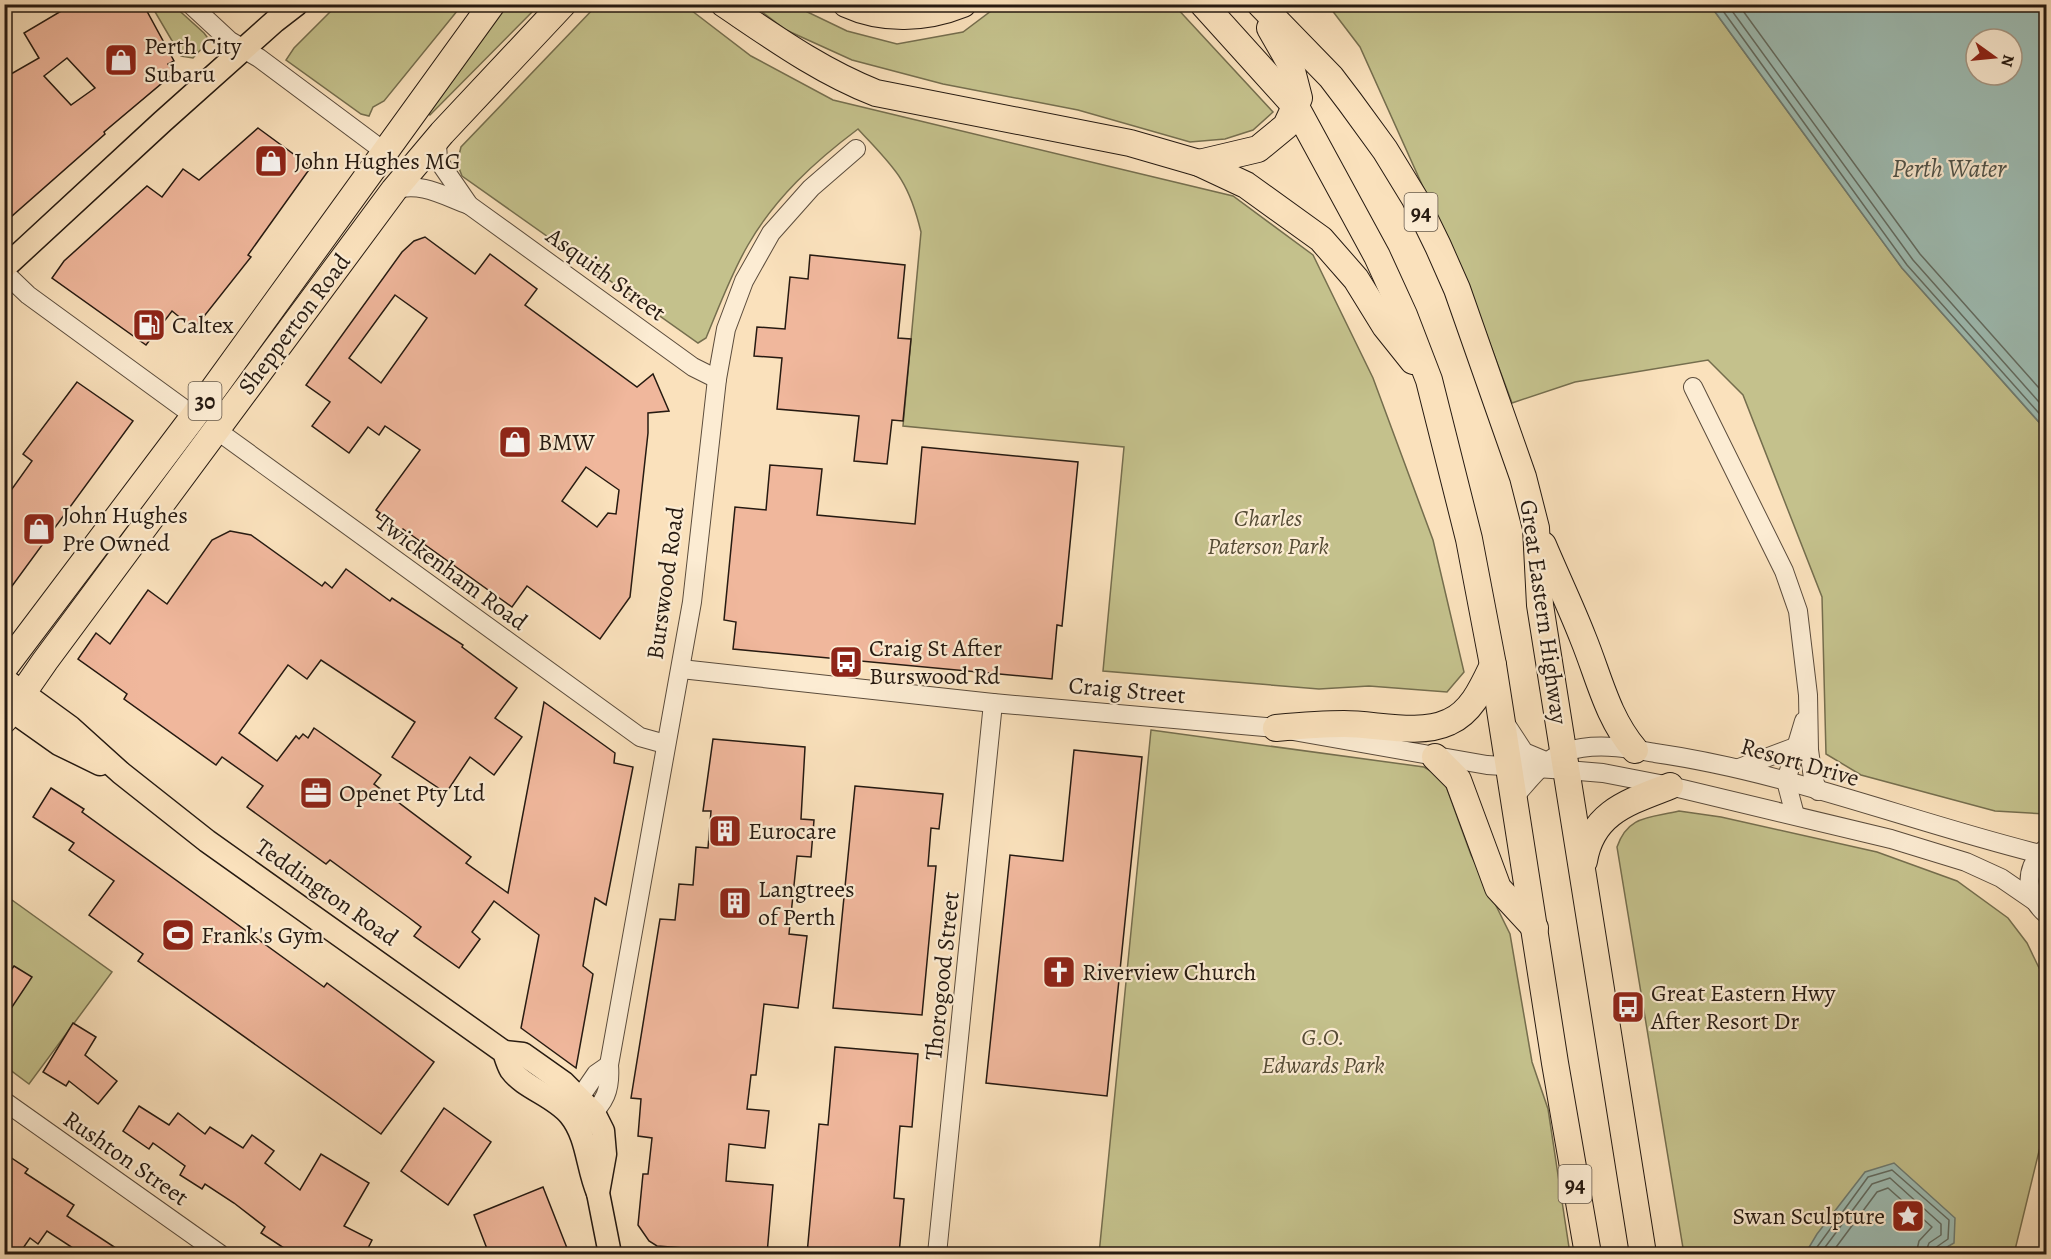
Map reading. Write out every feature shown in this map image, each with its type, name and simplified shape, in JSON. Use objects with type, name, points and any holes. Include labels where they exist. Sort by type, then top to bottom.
[{"type":"highway","name":"Shepperton Road","points":[[10,701],[204,423],[385,152],[492,4]]},
{"type":"highway","name":"Shepperton Road","points":[[4,668],[394,190],[442,133],[563,4]]},
{"type":"highway","points":[[724,4],[813,63],[844,81],[876,93],[1130,143],[1199,163],[1246,185],[1321,239],[1356,279],[1385,326],[1429,380]]},
{"type":"highway","points":[[846,4],[878,15],[914,16],[963,4]]},
{"type":"highway","name":"94","points":[[1203,4],[1296,107],[1377,256],[1404,315],[1429,380],[1469,538],[1502,712],[1588,1254]]},
{"type":"highway","points":[[1199,163],[1258,149],[1286,126],[1296,107],[1299,98],[1290,63],[1258,4]]},
{"type":"highway","name":"Great Eastern Highway","points":[[1258,4],[1331,77],[1385,150],[1415,200],[1457,289],[1523,477],[1536,528],[1540,606],[1554,763],[1582,871],[1643,1254]]},
{"type":"highway","points":[[1274,4],[1331,77]]},
{"type":"highway","points":[[1536,528],[1584,639],[1603,694],[1622,735],[1635,750]]},
{"type":"highway","points":[[1276,728],[1344,724],[1419,728],[1450,722],[1469,707],[1493,665]]},
{"type":"highway","points":[[1435,757],[1458,780],[1498,888],[1535,928]]},
{"type":"highway","points":[[1582,871],[1586,849],[1602,819],[1640,797],[1670,786]]},
{"type":"main road","points":[[4,270],[244,49],[297,4]]},
{"type":"main road","name":"Teddington Road","points":[[10,701],[70,726],[121,773],[207,841],[504,1052],[523,1054],[580,1113]]},
{"type":"main road","points":[[580,1113],[610,1254]]},
{"type":"street","points":[[190,4],[230,41],[385,152]]},
{"type":"street","name":"Asquith Street","points":[[442,133],[437,144],[438,160],[469,205]]},
{"type":"street","name":"Burswood Road","points":[[580,1113],[596,1074],[609,1065],[681,669],[693,590],[717,379],[734,302],[771,233],[811,188],[856,149]]},
{"type":"street","name":"Asquith Street","points":[[394,190],[406,186],[417,186],[469,205],[693,367],[717,379]]},
{"type":"street","name":"Twickenham Road","points":[[4,270],[28,295],[640,737],[666,744]]},
{"type":"street","points":[[1694,387],[1784,571],[1798,611],[1805,652],[1808,694],[1806,714],[1813,777],[1818,791]]},
{"type":"street","name":"Craig Street","points":[[681,669],[993,703],[1276,728],[1435,757],[1510,766],[1554,763]]},
{"type":"street","name":"Thorogood Street","points":[[937,1254],[993,703]]},
{"type":"street","points":[[1502,712],[1512,736],[1524,752],[1554,763],[1670,786],[1891,839],[1966,862],[2001,878],[2033,900],[2046,914]]},
{"type":"street","points":[[1795,816],[1786,781],[1806,714]]},
{"type":"street","name":"Resort Drive","points":[[1554,763],[1598,746],[1739,768],[2043,851]]},
{"type":"street","points":[[1739,768],[1795,747]]},
{"type":"street","points":[[1514,797],[1554,763]]},
{"type":"street","points":[[2033,900],[2029,881],[2034,862],[2043,851]]},
{"type":"street","name":"Rushton Street","points":[[4,1101],[220,1254]]},
{"type":"green space","name":"Charles Paterson Park","points":[[683,4],[751,56],[833,100],[1233,196],[1313,255],[1373,378],[1433,540],[1464,672],[1447,692],[1369,686],[1319,689],[1103,671],[1124,447],[903,426],[921,232],[905,186],[890,164],[858,129],[811,168],[770,212],[742,256],[706,338],[698,343],[462,176],[457,163],[461,147],[597,5]]},
{"type":"green space","points":[[151,5],[173,5],[204,33],[207,37],[206,44],[193,58],[181,56]]},
{"type":"green space","points":[[337,5],[462,5],[384,101],[373,107],[369,116],[361,114],[286,60],[294,48]]},
{"type":"green space","points":[[503,5],[539,5],[430,115],[428,110]]},
{"type":"green space","points":[[753,5],[793,5],[847,31],[897,44],[963,32],[999,5],[1174,5],[1273,112],[1253,130],[1225,139],[1190,142],[1078,110],[943,84],[852,60],[786,30]]},
{"type":"green space","points":[[1328,5],[1710,5],[1902,268],[2046,430],[2046,814],[1995,811],[1861,775],[1826,754],[1822,597],[1743,395],[1708,360],[1575,382],[1512,403],[1473,298],[1360,47]]},
{"type":"green space","name":"G.O. Edwards Park","points":[[1151,730],[1424,767],[1443,778],[1471,855],[1510,934],[1532,1062],[1548,1109],[1570,1254],[1099,1254]]},
{"type":"green space","points":[[1679,811],[1721,817],[1877,852],[1957,881],[2008,918],[2027,943],[2041,972],[2046,1096],[2042,1139],[2014,1254],[1684,1254],[1617,847],[1627,829],[1634,823]]},
{"type":"green space","points":[[5,895],[112,972],[29,1084],[5,1066]]},
{"type":"water","name":"Perth Water","points":[[1710,5],[2046,5],[2046,430],[1902,268]]},
{"type":"water","points":[[1894,1163],[1955,1218],[1954,1243],[1935,1254],[1805,1254],[1817,1234],[1865,1172]]},
{"type":"building","points":[[73,4],[143,4],[174,61],[168,64],[174,73],[104,132],[105,134],[4,223],[4,78],[39,58],[24,33]],"holes":[[[67,58],[95,88],[71,105],[44,76]]]},
{"type":"building","points":[[258,128],[311,167],[248,255],[251,257],[194,329],[172,311],[146,345],[52,278],[64,261],[147,186],[162,197],[183,169],[199,180]]},
{"type":"building","points":[[425,237],[475,274],[490,254],[537,289],[525,305],[637,387],[653,374],[669,411],[648,413],[648,433],[630,597],[600,639],[527,586],[512,607],[403,529],[400,534],[377,517],[380,513],[376,510],[420,450],[385,426],[379,435],[368,427],[349,453],[312,426],[330,402],[306,385],[402,252],[414,241]],"holes":[[[395,295],[427,318],[381,383],[349,358]],[[586,467],[619,490],[616,514],[608,513],[597,527],[562,501]]]},
{"type":"building","points":[[810,255],[905,265],[898,338],[911,339],[903,421],[892,420],[887,464],[854,461],[859,416],[777,409],[782,358],[754,356],[757,327],[785,329],[790,277],[808,279]]},
{"type":"building","points":[[77,382],[133,421],[4,597],[4,483],[12,489],[32,461],[23,454]]},
{"type":"building","points":[[922,447],[1078,462],[1062,626],[1057,625],[1052,679],[733,649],[736,622],[724,620],[735,507],[766,510],[770,465],[822,469],[817,515],[915,524]]},
{"type":"building","points":[[230,531],[251,535],[322,586],[325,582],[332,588],[346,569],[390,601],[392,598],[463,645],[462,647],[517,688],[495,718],[522,737],[494,775],[470,757],[446,793],[392,757],[415,722],[321,660],[307,679],[288,665],[239,733],[277,761],[296,736],[299,739],[303,734],[308,738],[314,728],[381,775],[374,784],[471,857],[466,863],[508,893],[544,702],[615,753],[614,763],[633,767],[606,905],[595,898],[583,966],[593,974],[576,1068],[521,1028],[539,935],[494,901],[472,932],[480,939],[459,968],[414,936],[421,927],[408,917],[330,860],[326,864],[247,807],[263,786],[222,757],[216,765],[124,699],[127,694],[78,659],[96,633],[110,644],[148,590],[167,604],[212,540]]},
{"type":"building","points":[[713,739],[805,747],[801,819],[814,820],[811,857],[797,856],[789,934],[807,936],[798,1008],[764,1004],[756,1075],[751,1075],[747,1109],[769,1111],[765,1148],[729,1144],[726,1181],[773,1185],[767,1254],[657,1246],[649,1241],[638,1225],[643,1174],[648,1174],[652,1138],[638,1136],[641,1099],[631,1098],[660,919],[675,920],[679,884],[693,885],[696,847],[708,848],[711,811],[703,811]]},
{"type":"building","name":"Riverview Church","points":[[1074,750],[1142,757],[1107,1096],[986,1083],[1010,855],[1063,861]]},
{"type":"building","points":[[855,786],[943,794],[939,829],[931,828],[928,866],[936,866],[922,1015],[833,1008]]},
{"type":"building","points":[[51,788],[84,809],[82,812],[324,987],[327,983],[434,1062],[381,1134],[138,961],[143,954],[89,915],[114,881],[69,850],[74,843],[33,817]]},
{"type":"building","points":[[14,966],[32,977],[4,1019],[4,980]]},
{"type":"building","points":[[73,1023],[96,1037],[85,1055],[117,1081],[98,1104],[69,1081],[66,1086],[43,1072]]},
{"type":"building","points":[[835,1047],[918,1054],[912,1127],[900,1126],[894,1198],[904,1199],[899,1254],[807,1254],[819,1124],[828,1125]]},
{"type":"building","points":[[139,1106],[169,1125],[178,1113],[205,1134],[210,1127],[243,1148],[252,1135],[274,1151],[265,1163],[300,1190],[321,1154],[369,1183],[344,1226],[372,1240],[365,1254],[293,1254],[261,1233],[265,1227],[234,1203],[205,1184],[202,1189],[180,1175],[185,1166],[153,1143],[149,1149],[123,1131]]},
{"type":"building","points":[[444,1108],[491,1142],[448,1205],[401,1171]]},
{"type":"building","points":[[4,1153],[28,1169],[25,1173],[74,1205],[67,1216],[125,1254],[82,1254],[47,1231],[38,1244],[30,1238],[19,1254],[4,1254]]},
{"type":"building","points":[[543,1187],[567,1248],[552,1254],[489,1254],[474,1215]]},
{"type":"place","name":"Perth City Subaru","points":[[121,60]]},
{"type":"place","name":"John Hughes MG","points":[[271,161]]},
{"type":"place","name":"Caltex","points":[[149,325]]},
{"type":"place","name":"BMW","points":[[515,442]]},
{"type":"place","name":"John Hughes Pre Owned","points":[[39,529]]},
{"type":"place","name":"Craig St After Burswood Rd","points":[[846,662]]},
{"type":"place","name":"Openet Pty Ltd","points":[[316,793]]},
{"type":"place","name":"Eurocare","points":[[725,831]]},
{"type":"place","name":"Langtrees of Perth","points":[[735,903]]},
{"type":"place","name":"Frank's Gym","points":[[178,935]]},
{"type":"place","name":"Riverview Church","points":[[1059,972]]},
{"type":"place","name":"Great Eastern Hwy After Resort Dr","points":[[1628,1007]]},
{"type":"place","name":"Swan Sculpture","points":[[1908,1216]]}]
